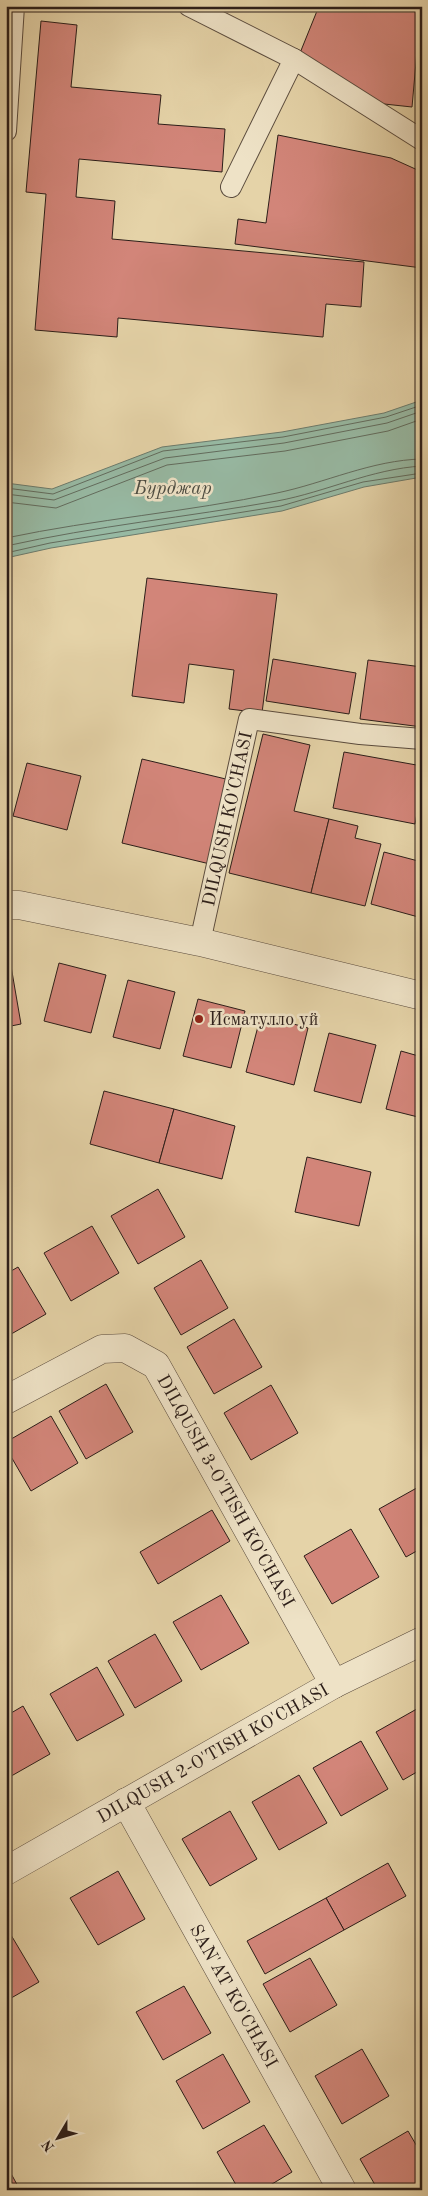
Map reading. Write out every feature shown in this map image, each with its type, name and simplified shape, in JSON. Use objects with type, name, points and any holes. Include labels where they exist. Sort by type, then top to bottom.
[{"type":"street","points":[[6,905],[19,905],[200,942],[422,996]]},
{"type":"street","name":"DILQUSH 3-O'TISH KO'CHASI","points":[[6,1400],[102,1349],[125,1348],[156,1365],[334,1684]]},
{"type":"street","name":"DILQUSH 2-O'TISH KO'CHASI","points":[[6,1871],[334,1684],[422,1641]]},
{"type":"street","name":"SAN'AT KO'CHASI","points":[[126,1802],[342,2190]]},
{"type":"lane","points":[[6,131],[14,6]]},
{"type":"lane","points":[[189,6],[294,59],[422,140]]},
{"type":"lane","points":[[231,187],[294,59]]},
{"type":"lane","name":"DILQUSH KO'CHASI","points":[[200,942],[249,719],[360,734],[422,739]]},
{"type":"water","name":"Бурджар","points":[[422,400],[422,477],[364,487],[282,511],[51,548],[6,558],[6,483],[52,489],[162,447],[282,432],[384,413]]},
{"type":"building","points":[[319,6],[421,6],[412,107],[375,103],[300,53]]},
{"type":"building","points":[[41,21],[77,25],[71,87],[161,95],[158,124],[225,129],[222,172],[79,159],[76,197],[115,201],[112,239],[364,262],[361,307],[326,304],[323,337],[118,318],[117,337],[35,330],[46,194],[26,192]]},
{"type":"building","points":[[278,135],[391,158],[422,172],[422,268],[235,244],[238,219],[266,223]]},
{"type":"building","points":[[147,578],[277,594],[262,713],[229,709],[234,670],[189,664],[184,703],[132,696]]},
{"type":"building","points":[[273,659],[356,673],[349,714],[266,701]]},
{"type":"building","points":[[368,660],[422,667],[422,727],[360,719]]},
{"type":"building","points":[[263,734],[310,745],[294,811],[329,819],[311,893],[229,873]]},
{"type":"building","points":[[344,752],[422,766],[422,787],[415,824],[333,808]]},
{"type":"building","points":[[142,759],[230,780],[210,864],[122,843]]},
{"type":"building","points":[[27,763],[81,776],[67,830],[13,816]]},
{"type":"building","points":[[329,819],[358,826],[355,838],[381,844],[365,906],[311,893]]},
{"type":"building","points":[[384,852],[422,862],[422,918],[371,904]]},
{"type":"building","points":[[59,963],[106,975],[91,1033],[44,1021]]},
{"type":"building","points":[[11,966],[21,1024],[6,1027],[6,967]]},
{"type":"building","points":[[128,980],[175,992],[160,1049],[113,1037]]},
{"type":"building","points":[[198,999],[245,1011],[231,1068],[183,1056]]},
{"type":"building","points":[[261,1015],[308,1028],[294,1085],[246,1072]]},
{"type":"building","points":[[329,1033],[376,1045],[361,1103],[314,1091]]},
{"type":"building","points":[[401,1051],[422,1057],[422,1118],[386,1109]]},
{"type":"building","points":[[104,1091],[174,1109],[159,1163],[90,1144]]},
{"type":"building","points":[[174,1109],[235,1126],[222,1179],[159,1163]]},
{"type":"building","points":[[307,1157],[371,1172],[359,1226],[295,1212]]},
{"type":"building","points":[[158,1189],[185,1237],[138,1264],[111,1216]]},
{"type":"building","points":[[92,1226],[119,1273],[71,1301],[44,1253]]},
{"type":"building","points":[[201,1260],[228,1308],[181,1335],[154,1288]]},
{"type":"building","points":[[18,1267],[46,1314],[6,1337],[6,1274]]},
{"type":"building","points":[[234,1319],[262,1367],[214,1394],[187,1347]]},
{"type":"building","points":[[106,1384],[133,1432],[86,1459],[59,1411]]},
{"type":"building","points":[[271,1385],[298,1433],[251,1460],[224,1413]]},
{"type":"building","points":[[51,1416],[78,1463],[31,1491],[6,1448],[6,1442]]},
{"type":"building","points":[[422,1485],[422,1548],[406,1557],[379,1509]]},
{"type":"building","points":[[6,1492],[11,1500],[6,1503]]},
{"type":"building","points":[[212,1510],[230,1541],[158,1584],[140,1552]]},
{"type":"building","points":[[351,1529],[379,1577],[332,1604],[304,1556]]},
{"type":"building","points":[[221,1595],[249,1643],[201,1670],[173,1622]]},
{"type":"building","points":[[155,1634],[182,1681],[135,1708],[108,1661]]},
{"type":"building","points":[[97,1667],[124,1715],[77,1741],[50,1694]]},
{"type":"building","points":[[23,1706],[50,1754],[6,1779],[6,1716]]},
{"type":"building","points":[[422,1706],[422,1769],[403,1780],[376,1732]]},
{"type":"building","points":[[361,1741],[388,1789],[341,1816],[313,1768]]},
{"type":"building","points":[[299,1775],[327,1823],[279,1850],[252,1802]]},
{"type":"building","points":[[230,1811],[257,1859],[210,1886],[182,1839]]},
{"type":"building","points":[[388,1863],[406,1896],[344,1930],[326,1898]]},
{"type":"building","points":[[118,1871],[145,1919],[98,1945],[70,1898]]},
{"type":"building","points":[[326,1898],[344,1930],[265,1974],[247,1941]]},
{"type":"building","points":[[11,1935],[39,1982],[6,2001],[6,1938]]},
{"type":"building","points":[[310,1958],[337,2005],[290,2032],[263,1984]]},
{"type":"building","points":[[184,1986],[211,2033],[163,2060],[136,2012]]},
{"type":"building","points":[[362,2049],[389,2096],[342,2124],[315,2076]]},
{"type":"building","points":[[223,2054],[250,2102],[203,2129],[176,2081]]},
{"type":"building","points":[[264,2125],[292,2172],[262,2190],[239,2190],[217,2152]]},
{"type":"building","points":[[408,2131],[422,2155],[422,2187],[416,2190],[378,2190],[360,2159]]},
{"type":"building","points":[[8,2168],[20,2190],[6,2190]]},
{"type":"place","name":"Исматулло уй","points":[[199,1019]]}]
